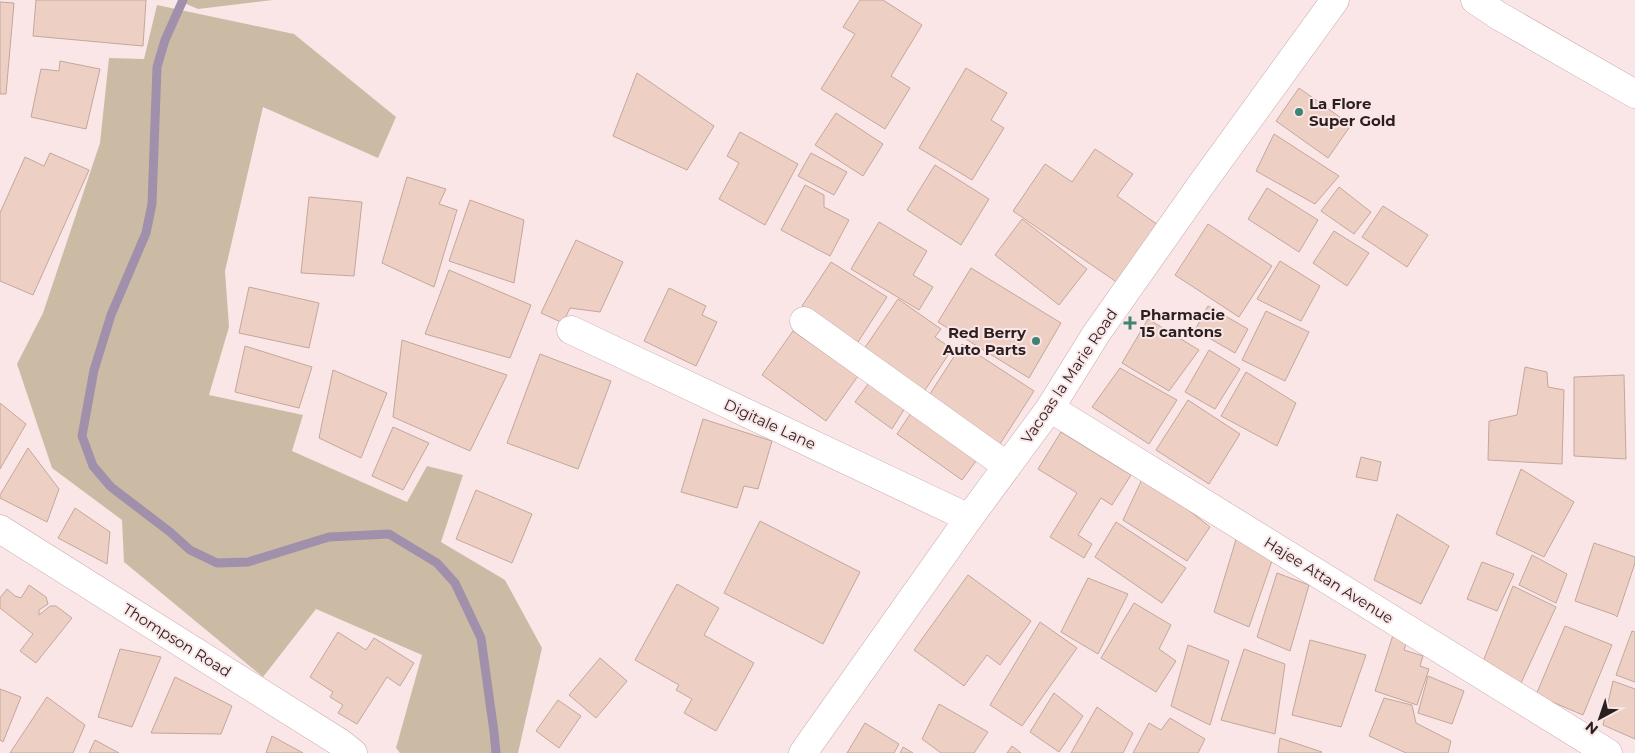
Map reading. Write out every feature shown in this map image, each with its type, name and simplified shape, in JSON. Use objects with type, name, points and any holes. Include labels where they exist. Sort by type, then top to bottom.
[{"type":"street","name":"Vacoas la Marie Road","points":[[803,753],[969,518],[1050,408],[1096,334],[1335,0]]},
{"type":"street","points":[[1475,0],[1499,16],[1635,94]]},
{"type":"street","points":[[804,321],[1007,466]]},
{"type":"street","name":"Digitale Lane","points":[[570,330],[969,518]]},
{"type":"street","name":"Hajee Attan Avenue","points":[[1050,408],[1608,753]]},
{"type":"street","name":"Thompson Road","points":[[0,529],[353,753]]},
{"type":"shaded area","points":[[177,0],[273,0],[198,9]]},
{"type":"shaded area","points":[[157,5],[294,34],[396,117],[378,158],[263,107],[225,271],[229,327],[209,395],[303,415],[292,451],[407,502],[427,466],[463,475],[441,542],[505,580],[542,648],[518,753],[400,753],[396,748],[422,655],[316,609],[263,677],[124,562],[122,520],[52,468],[17,364],[43,313],[100,143],[109,58],[144,59]]},
{"type":"building","points":[[36,0],[146,0],[143,46],[33,36]]},
{"type":"building","points":[[860,0],[883,0],[922,25],[891,76],[910,88],[885,129],[821,89],[855,34],[843,27]]},
{"type":"building","points":[[0,2],[14,3],[6,94],[0,94]]},
{"type":"building","points":[[60,61],[100,69],[86,129],[31,117],[41,69],[59,71]]},
{"type":"building","points":[[966,68],[1007,93],[991,120],[1004,128],[972,180],[919,148]]},
{"type":"building","points":[[637,73],[714,126],[687,170],[613,136]]},
{"type":"building","points":[[1299,88],[1351,125],[1328,158],[1276,121]]},
{"type":"building","points":[[836,113],[883,144],[863,176],[815,145]]},
{"type":"building","points":[[740,132],[798,164],[765,225],[719,199],[739,163],[727,156]]},
{"type":"building","points":[[1274,134],[1339,176],[1315,204],[1256,171]]},
{"type":"building","points":[[1095,149],[1133,174],[1117,196],[1158,225],[1118,283],[1013,211],[1045,164],[1072,182]]},
{"type":"building","points":[[50,153],[89,170],[33,295],[0,281],[0,213],[25,157],[44,166]]},
{"type":"building","points":[[811,153],[847,172],[834,195],[798,176]]},
{"type":"building","points":[[935,165],[989,199],[961,245],[907,210]]},
{"type":"building","points":[[407,177],[446,189],[439,204],[457,210],[434,287],[382,263]]},
{"type":"building","points":[[805,185],[824,195],[824,207],[849,220],[830,256],[781,230]]},
{"type":"building","points":[[1339,187],[1371,212],[1354,234],[1321,211]]},
{"type":"building","points":[[1267,188],[1318,220],[1299,252],[1248,219]]},
{"type":"building","points":[[309,197],[362,202],[354,276],[301,273]]},
{"type":"building","points":[[470,200],[524,220],[514,283],[449,261]]},
{"type":"building","points":[[1383,206],[1428,235],[1407,267],[1362,237]]},
{"type":"building","points":[[1022,219],[1087,269],[1059,305],[995,255]]},
{"type":"building","points":[[879,222],[927,251],[913,275],[933,287],[919,310],[851,269]]},
{"type":"building","points":[[1208,224],[1272,266],[1239,317],[1175,275]]},
{"type":"building","points":[[1334,231],[1369,253],[1347,286],[1313,263]]},
{"type":"building","points":[[576,240],[623,262],[600,312],[570,308],[563,323],[541,313]]},
{"type":"building","points":[[1280,261],[1320,286],[1301,321],[1257,299]]},
{"type":"building","points":[[831,262],[887,297],[858,342],[802,306]]},
{"type":"building","points":[[971,268],[1061,323],[1029,378],[938,322]]},
{"type":"building","points":[[449,270],[531,305],[510,358],[425,334]]},
{"type":"building","points":[[249,287],[319,303],[309,348],[239,333]]},
{"type":"building","points":[[669,288],[706,306],[702,315],[717,322],[696,366],[644,341]]},
{"type":"building","points":[[898,299],[941,329],[935,337],[952,349],[923,393],[862,352]]},
{"type":"building","points":[[1208,306],[1248,329],[1235,353],[1195,330]]},
{"type":"building","points":[[1266,311],[1309,332],[1285,381],[1242,360]]},
{"type":"building","points":[[1148,319],[1199,350],[1169,391],[1122,363]]},
{"type":"building","points":[[793,331],[858,376],[826,421],[762,375]]},
{"type":"building","points":[[402,340],[507,375],[470,451],[393,417]]},
{"type":"building","points":[[962,344],[1034,391],[1000,444],[928,397]]},
{"type":"building","points":[[245,346],[312,367],[299,408],[235,392]]},
{"type":"building","points":[[1209,350],[1240,369],[1215,409],[1185,392]]},
{"type":"building","points":[[540,354],[611,381],[578,469],[507,443]]},
{"type":"building","points":[[1525,367],[1547,372],[1548,387],[1564,390],[1562,464],[1488,460],[1489,421],[1517,415]]},
{"type":"building","points":[[1120,368],[1177,400],[1149,444],[1092,407]]},
{"type":"building","points":[[333,370],[387,393],[361,458],[319,438]]},
{"type":"building","points":[[1246,372],[1296,403],[1277,446],[1221,416]]},
{"type":"building","points":[[1624,375],[1626,459],[1574,456],[1574,377]]},
{"type":"building","points":[[871,380],[905,408],[892,429],[855,402]]},
{"type":"building","points":[[1188,400],[1240,434],[1209,484],[1156,450]]},
{"type":"building","points":[[0,403],[26,424],[0,469]]},
{"type":"building","points":[[913,410],[979,457],[962,480],[897,434]]},
{"type":"building","points":[[703,419],[772,441],[758,489],[744,486],[737,508],[681,492]]},
{"type":"building","points":[[393,427],[429,443],[403,490],[372,476]]},
{"type":"building","points":[[1061,432],[1131,475],[1112,505],[1101,498],[1078,535],[1092,544],[1084,558],[1050,537],[1077,493],[1038,469]]},
{"type":"building","points":[[28,448],[59,489],[47,522],[0,498]]},
{"type":"building","points":[[1361,457],[1381,462],[1377,481],[1356,477]]},
{"type":"building","points":[[1521,469],[1574,502],[1544,557],[1496,534]]},
{"type":"building","points":[[1144,475],[1210,527],[1187,561],[1123,520]]},
{"type":"building","points":[[476,490],[532,514],[512,563],[456,539]]},
{"type":"building","points":[[75,508],[110,532],[107,564],[58,538]]},
{"type":"building","points":[[1397,514],[1449,546],[1421,604],[1374,580]]},
{"type":"building","points":[[760,521],[860,572],[823,644],[724,593]]},
{"type":"building","points":[[1116,522],[1186,568],[1162,603],[1095,557]]},
{"type":"building","points":[[1238,533],[1274,555],[1249,627],[1214,612]]},
{"type":"building","points":[[1594,543],[1635,557],[1635,563],[1617,617],[1575,601]]},
{"type":"building","points":[[1532,555],[1567,574],[1556,603],[1519,585]]},
{"type":"building","points":[[1482,562],[1514,574],[1497,611],[1467,599]]},
{"type":"building","points":[[1277,573],[1309,585],[1290,651],[1257,637]]},
{"type":"building","points":[[968,575],[1031,621],[1000,665],[987,655],[964,686],[914,650]]},
{"type":"building","points":[[1088,578],[1128,594],[1098,654],[1061,632]]},
{"type":"building","points":[[677,584],[719,608],[704,635],[754,663],[716,731],[684,713],[692,699],[676,690],[679,685],[635,660]]},
{"type":"building","points":[[29,585],[46,597],[48,604],[39,610],[39,615],[50,606],[56,606],[72,618],[36,663],[20,651],[33,634],[0,608],[0,598],[7,589],[15,596],[21,598]]},
{"type":"building","points":[[1513,586],[1556,607],[1521,683],[1482,664]]},
{"type":"building","points":[[1134,603],[1171,625],[1159,649],[1176,661],[1156,692],[1101,658]]},
{"type":"building","points":[[1040,622],[1077,648],[1022,726],[990,705]]},
{"type":"building","points":[[1565,626],[1612,645],[1583,715],[1536,695]]},
{"type":"building","points":[[1632,631],[1635,632],[1635,682],[1616,675]]},
{"type":"building","points":[[338,632],[366,650],[374,638],[414,663],[400,686],[387,677],[357,724],[338,713],[343,705],[330,697],[333,692],[310,677]]},
{"type":"building","points":[[1394,632],[1407,641],[1404,650],[1423,656],[1420,666],[1429,669],[1417,705],[1375,691]]},
{"type":"building","points":[[1310,640],[1366,655],[1341,727],[1292,715]]},
{"type":"building","points":[[1188,645],[1229,661],[1210,725],[1171,706]]},
{"type":"building","points":[[120,649],[161,657],[132,727],[98,717]]},
{"type":"building","points":[[1244,649],[1285,664],[1275,734],[1221,720]]},
{"type":"building","points":[[600,658],[627,681],[596,718],[569,695]]},
{"type":"building","points":[[1428,676],[1464,691],[1452,724],[1418,713]]},
{"type":"building","points":[[175,677],[232,706],[221,734],[151,733]]},
{"type":"building","points":[[1613,681],[1635,689],[1635,739],[1603,725]]},
{"type":"building","points":[[0,689],[21,697],[3,742],[0,740]]},
{"type":"building","points":[[1054,693],[1083,716],[1059,752],[1030,732]]},
{"type":"building","points":[[47,697],[85,725],[73,753],[10,753]]},
{"type":"building","points":[[1384,698],[1412,705],[1416,723],[1451,741],[1448,753],[1406,753],[1369,736]]},
{"type":"building","points":[[558,700],[581,716],[559,748],[536,731]]},
{"type":"building","points":[[939,704],[988,732],[974,753],[941,753],[922,739]]},
{"type":"building","points":[[1097,707],[1133,733],[1123,753],[1071,753]]},
{"type":"building","points":[[1170,718],[1205,739],[1198,753],[1133,753],[1149,723],[1161,730]]},
{"type":"building","points":[[865,723],[899,744],[894,753],[847,753]]},
{"type":"building","points":[[272,736],[303,753],[266,753]]},
{"type":"building","points":[[1280,738],[1322,752],[1278,753]]},
{"type":"building","points":[[95,740],[119,753],[89,753]]},
{"type":"building","points":[[1012,746],[1021,753],[1007,753]]},
{"type":"building","points":[[903,747],[913,753],[900,753]]},
{"type":"waterway","points":[[183,0],[165,40],[157,67],[152,204],[146,233],[111,315],[94,370],[82,436],[93,466],[111,487],[170,532],[190,550],[217,563],[248,562],[329,537],[389,534],[437,563],[455,583],[481,638],[496,753]]},
{"type":"place","name":"La Flore Super Gold","points":[[1299,112]]},
{"type":"place","name":"Pharmacie 15 cantons","points":[[1130,323]]},
{"type":"place","name":"Red Berry Auto Parts","points":[[1036,341]]}]
